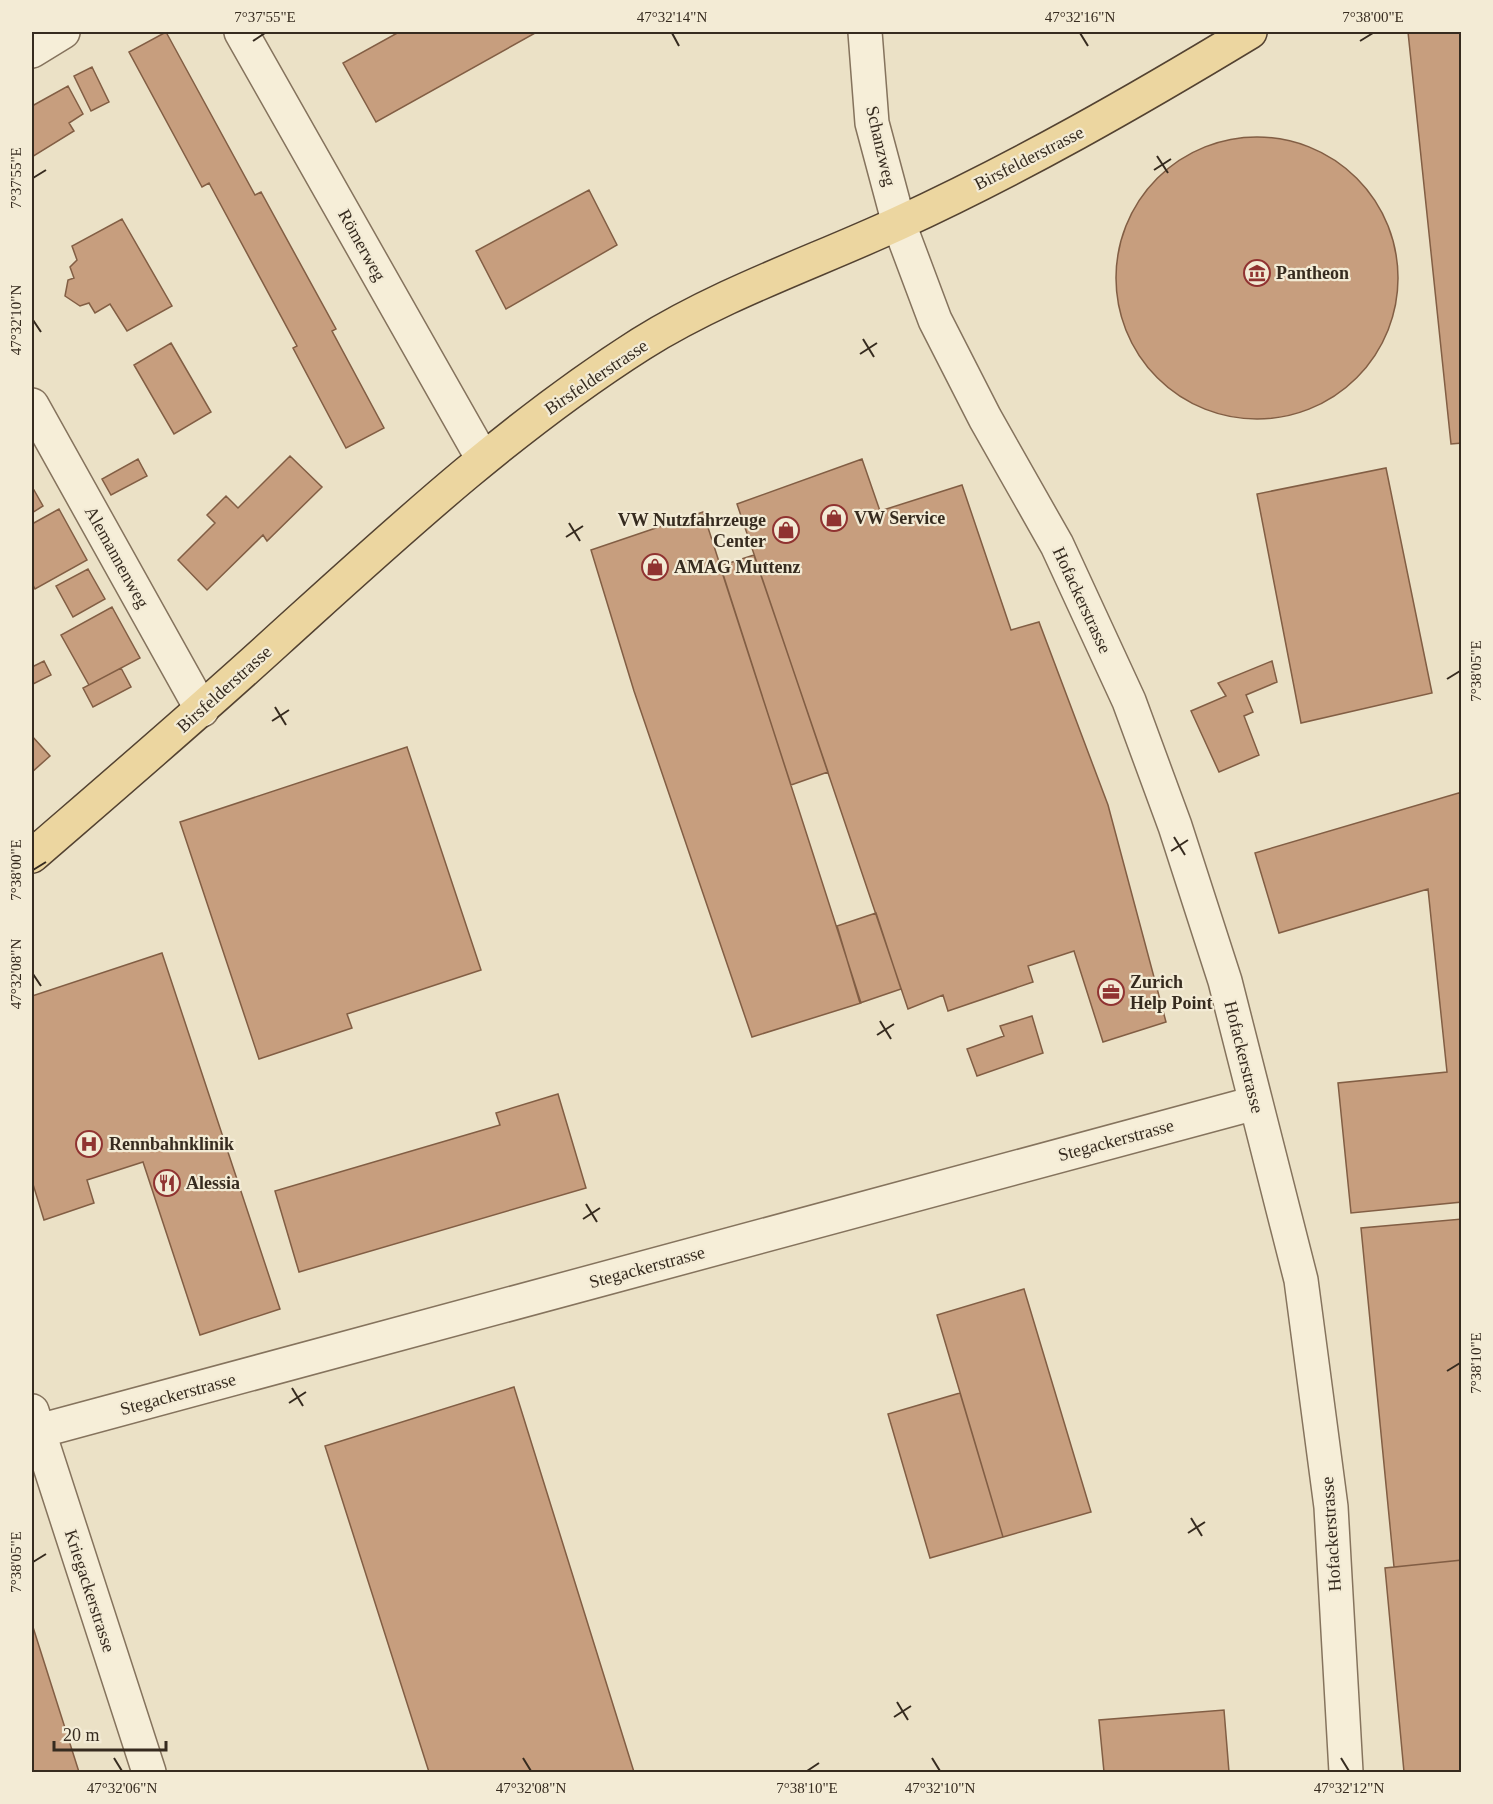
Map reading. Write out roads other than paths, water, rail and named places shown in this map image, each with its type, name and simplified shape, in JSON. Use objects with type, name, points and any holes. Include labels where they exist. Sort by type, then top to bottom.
[{"type":"main road","name":"Birsfelderstrasse","points":[[32,856],[202,710],[483,459],[573,390],[644,342],[706,309],[899,224],[1106,118],[1250,32]]},
{"type":"street","points":[[32,51],[63,32]]},
{"type":"street","name":"Römerweg","points":[[242,32],[483,459]]},
{"type":"street","name":"Schanzweg","points":[[865,32],[872,123],[899,224]]},
{"type":"street","name":"Hofackerstrasse","points":[[899,224],[935,320],[985,418],[1057,544],[1129,701],[1175,826],[1225,981],[1301,1280],[1331,1507],[1346,1773]]},
{"type":"street","name":"Alemannenweg","points":[[32,405],[202,710]]},
{"type":"street","name":"Stegackerstrasse","points":[[35,1420],[1255,1102]]},
{"type":"street","name":"Kriegackerstrasse","points":[[35,1420],[149,1773]]},
{"type":"place","name":"Pantheon","points":[[1257,273]]},
{"type":"place","name":"VW Service","points":[[834,518]]},
{"type":"place","name":"VW Nutzfahrzeuge Center","points":[[786,530]]},
{"type":"place","name":"AMAG Muttenz","points":[[655,567]]},
{"type":"place","name":"Zurich Help Point","points":[[1111,992]]},
{"type":"place","name":"Rennbahnklinik","points":[[89,1144]]},
{"type":"place","name":"Alessia","points":[[167,1183]]}]
